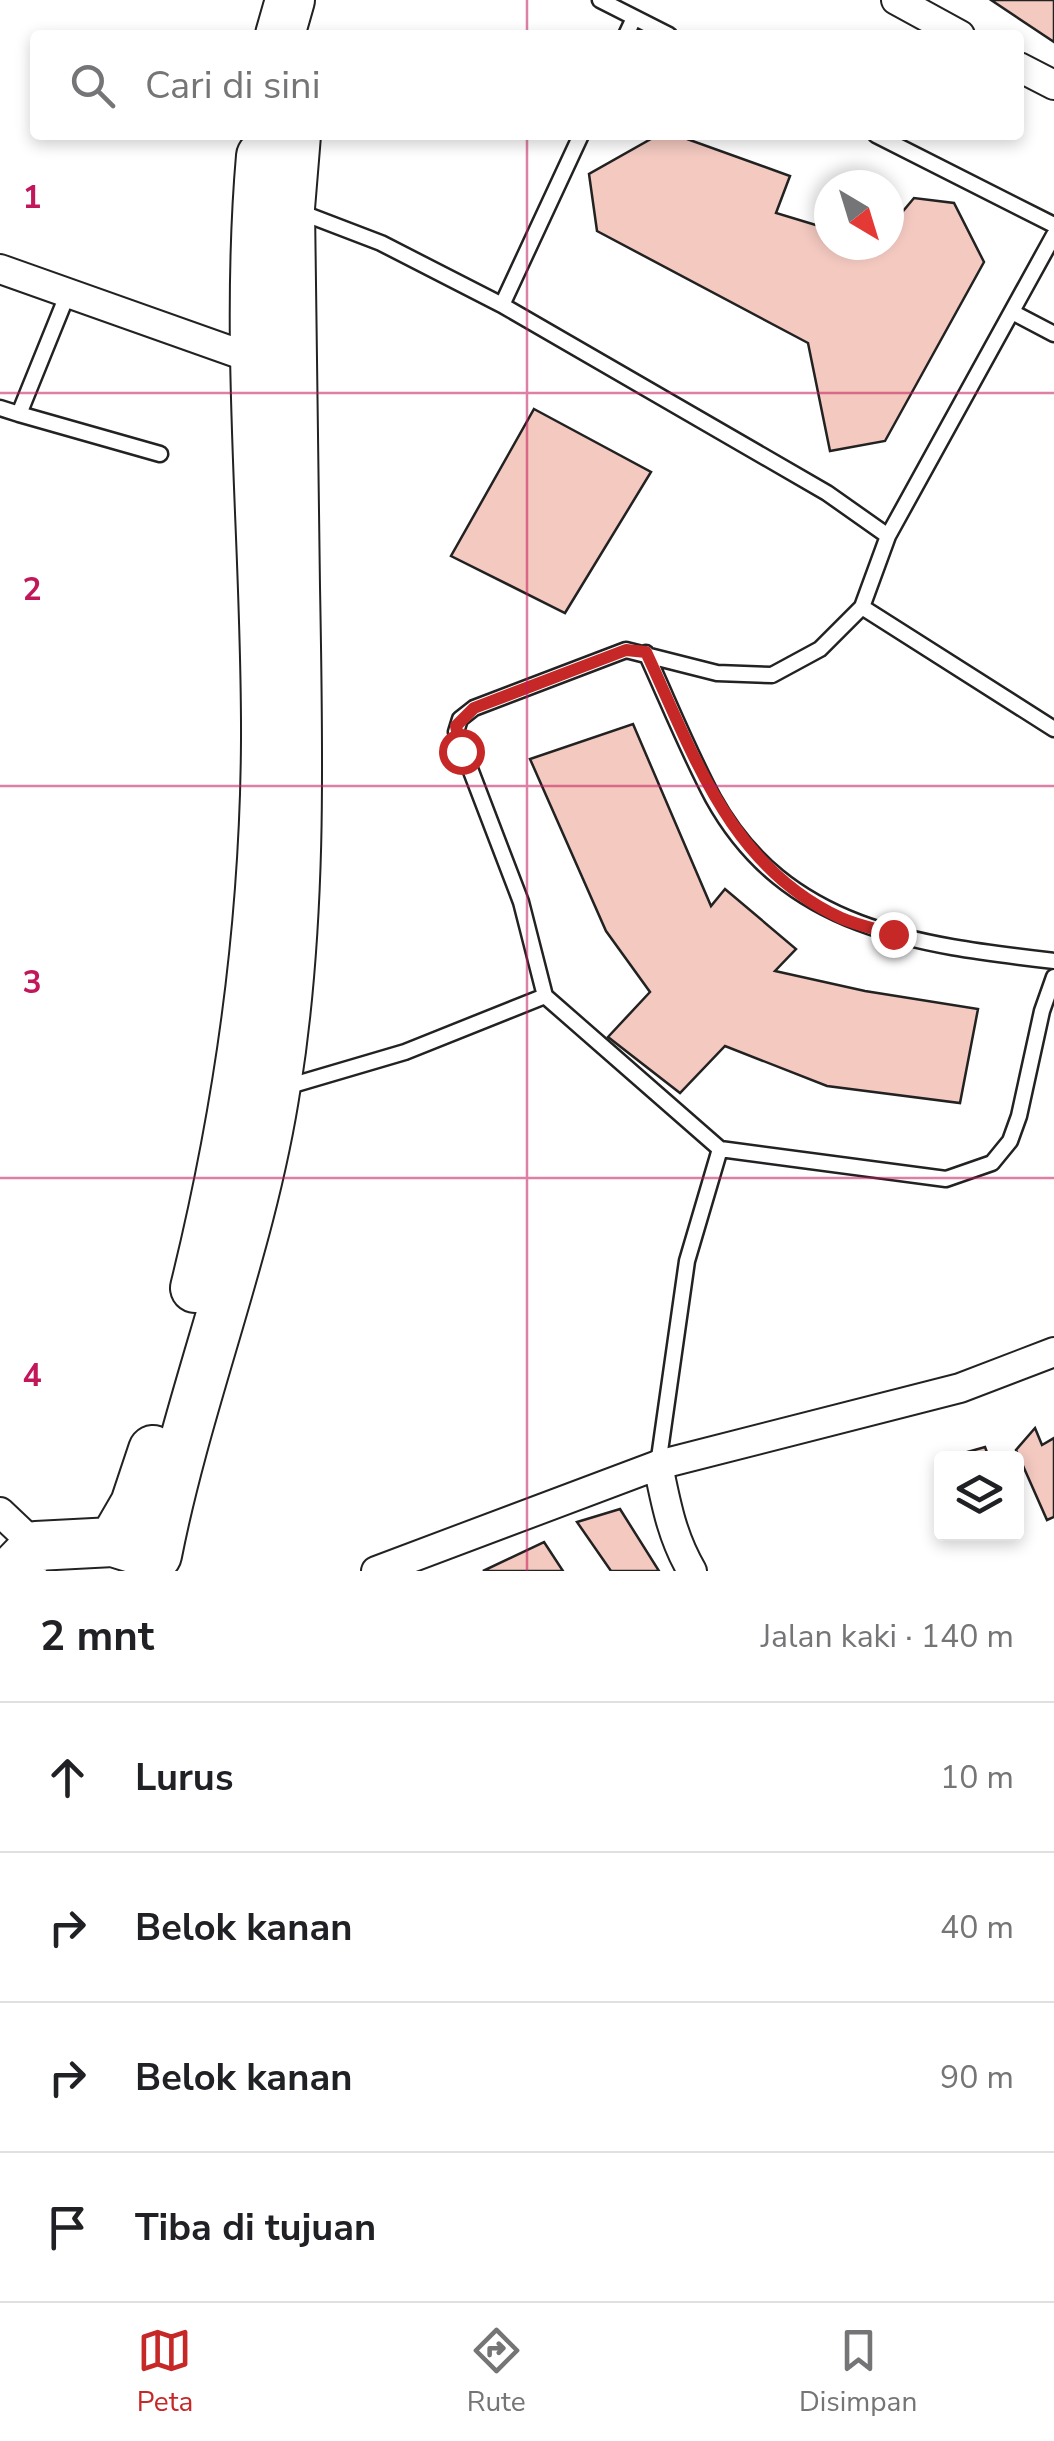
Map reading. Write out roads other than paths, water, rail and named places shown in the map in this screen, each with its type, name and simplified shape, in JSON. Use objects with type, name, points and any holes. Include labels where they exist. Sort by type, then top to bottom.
[{"type":"highway","points":[[281,30],[290,0]]},
{"type":"highway","points":[[314,30],[322,0]]},
{"type":"highway","points":[[24,1559],[150,1556],[258,1176],[256,1095],[291,980],[299,726],[274,366],[257,205],[263,140]]},
{"type":"highway","points":[[274,366],[296,140]]},
{"type":"street","points":[[896,0],[951,30]]},
{"type":"street","points":[[1024,69],[1054,85]]},
{"type":"street","points":[[0,269],[274,366]]},
{"type":"street","points":[[376,1571],[658,1466],[960,1388],[1054,1352]]},
{"type":"street","points":[[658,1466],[669,1522],[692,1571]]},
{"type":"street","points":[[0,1512],[24,1559]]},
{"type":"lane","points":[[600,0],[659,30]]},
{"type":"lane","points":[[628,30],[634,18]]},
{"type":"lane","points":[[502,305],[578,140]]},
{"type":"lane","points":[[886,140],[1054,225]]},
{"type":"lane","points":[[290,208],[381,243],[502,305],[827,493],[888,536]]},
{"type":"lane","points":[[1054,235],[888,536],[862,607],[820,650],[772,674],[717,673],[626,650],[474,708],[456,726],[461,751],[521,902],[544,996],[720,1149],[946,1179],[992,1163],[1010,1141],[1019,1116],[1042,1011],[1054,977]]},
{"type":"lane","points":[[20,414],[68,293]]},
{"type":"lane","points":[[1012,312],[1054,334]]},
{"type":"lane","points":[[0,408],[160,454]]},
{"type":"lane","points":[[862,607],[1054,730]]},
{"type":"lane","points":[[646,652],[714,798],[746,846],[792,889],[842,918],[893,934],[972,952],[1054,961]]},
{"type":"lane","points":[[256,1095],[405,1052],[544,996]]},
{"type":"lane","points":[[658,1466],[687,1261],[720,1149]]}]
